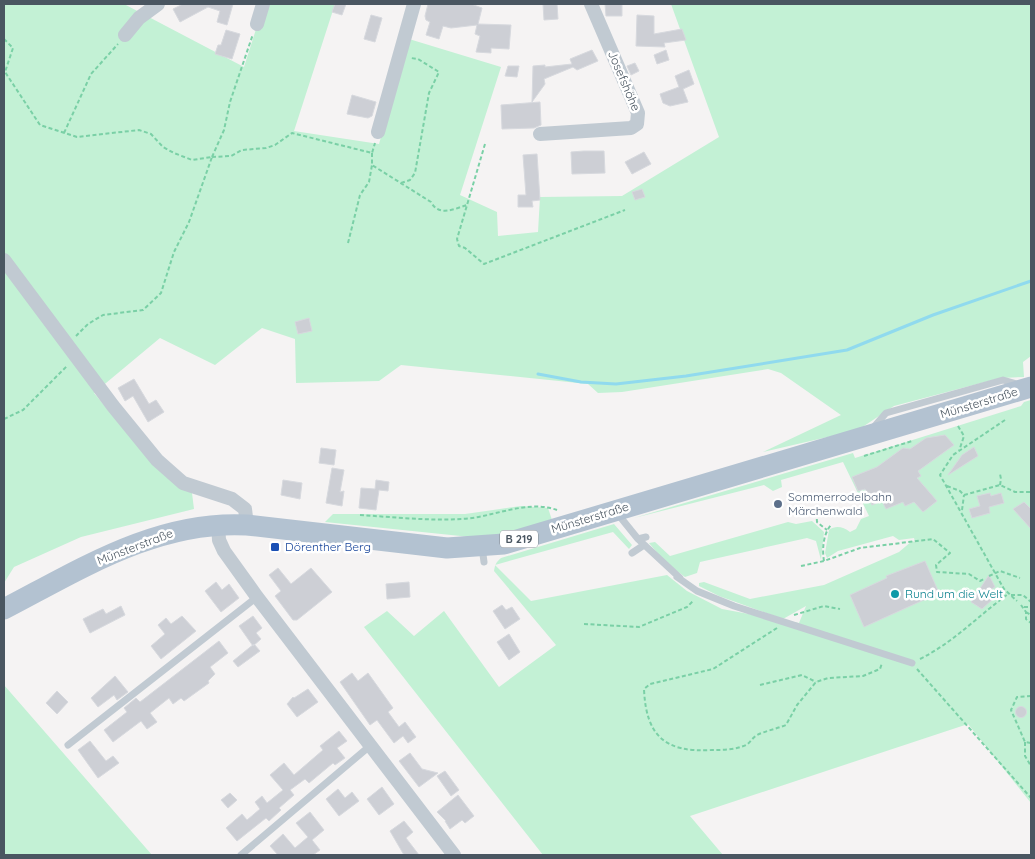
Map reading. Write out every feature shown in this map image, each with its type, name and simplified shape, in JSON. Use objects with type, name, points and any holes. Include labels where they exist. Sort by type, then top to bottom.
[{"type":"main road","name":"Münsterstraße","points":[[4,609],[94,562],[160,535],[218,523],[412,546],[447,548],[483,554],[504,544],[615,510],[1029,387]]},
{"type":"street","points":[[125,35],[139,18],[158,4]]},
{"type":"street","points":[[257,24],[263,4]]},
{"type":"street","points":[[378,132],[414,4]]},
{"type":"street","name":"Josefshöhe","points":[[540,134],[631,128],[637,124],[638,113],[591,4]]},
{"type":"street","points":[[4,260],[130,426],[174,477],[193,488],[232,499],[245,509],[247,525]]},
{"type":"street","points":[[218,523],[219,540],[224,550],[257,597],[454,855]]},
{"type":"lane","points":[[615,510],[641,542],[677,577],[698,591],[734,606],[912,663]]},
{"type":"lane","points":[[632,553],[646,537]]},
{"type":"lane","points":[[677,577],[685,579]]},
{"type":"lane","points":[[68,745],[257,597]]},
{"type":"lane","points":[[241,855],[371,745]]},
{"type":"path","points":[[4,419],[23,410],[62,372],[76,354],[76,336],[88,324],[103,315],[143,310],[161,293],[174,252],[189,222],[212,157],[224,130],[230,102],[257,24]]},
{"type":"path","points":[[64,133],[91,74],[125,35]]},
{"type":"path","points":[[4,39],[13,48],[4,73],[40,125],[77,138],[139,130],[150,134],[163,147],[192,160],[231,156],[242,150],[275,146],[292,133],[372,153]]},
{"type":"path","points":[[399,57],[418,59],[439,72],[429,93],[415,173],[410,180],[401,183]]},
{"type":"path","points":[[348,243],[360,195],[369,182],[372,153],[378,132]]},
{"type":"path","points":[[485,144],[457,238],[459,246],[465,248],[484,264],[626,210]]},
{"type":"path","points":[[372,164],[431,202],[438,210],[447,212],[467,205]]},
{"type":"path","points":[[1005,420],[953,455],[940,475],[996,573],[1009,594],[1017,601]]},
{"type":"path","points":[[958,426],[964,436],[960,451]]},
{"type":"path","points":[[1000,474],[1002,479],[1000,486]]},
{"type":"path","points":[[947,486],[960,491],[964,495]]},
{"type":"path","points":[[964,495],[1000,486],[1014,492],[1031,492]]},
{"type":"path","points":[[962,511],[964,495]]},
{"type":"path","points":[[816,506],[817,522],[827,530]]},
{"type":"path","points":[[360,515],[463,519],[525,508],[544,507],[556,510],[571,524]]},
{"type":"path","points":[[824,561],[823,552],[827,530],[831,525]]},
{"type":"path","points":[[801,566],[824,561],[860,548],[933,539],[950,553],[936,565],[936,572],[968,574],[980,581],[984,579]]},
{"type":"path","points":[[989,576],[1000,571],[1020,578]]},
{"type":"path","points":[[584,624],[639,627],[687,607],[694,601],[698,591]]},
{"type":"path","points":[[1031,602],[1023,595],[1009,594],[948,643],[912,663],[1031,798]]},
{"type":"path","points":[[840,609],[824,606],[794,615],[713,669],[650,684],[644,689],[646,715],[661,738],[679,750],[731,749],[747,745],[755,736],[786,726],[797,706],[816,682],[828,678],[863,676],[880,669],[882,653]]},
{"type":"path","points":[[1031,607],[1022,606],[1026,612],[1026,619],[1031,623]]},
{"type":"path","points":[[1026,612],[1031,614]]},
{"type":"path","points":[[760,686],[802,675],[816,682]]},
{"type":"path","points":[[1031,696],[1017,697],[1011,710],[1025,742],[1025,756],[1031,766]]},
{"type":"path","points":[[1025,742],[1031,743]]},
{"type":"green space","points":[[4,4],[124,4],[244,67],[264,4],[335,4],[294,131],[379,144],[409,39],[501,67],[460,195],[497,212],[498,236],[538,232],[540,197],[622,196],[719,137],[671,4],[1031,4],[1031,356],[1023,362],[1024,377],[1000,378],[894,406],[858,430],[763,452],[841,415],[781,373],[768,369],[622,392],[598,393],[588,384],[401,365],[379,381],[296,383],[295,339],[262,328],[215,365],[160,338],[94,393],[152,463],[192,493],[194,509],[81,537],[14,567],[4,583]]},
{"type":"green space","points":[[1031,400],[1031,803],[968,724],[690,816],[723,855],[543,855],[364,627],[387,611],[414,636],[444,611],[499,687],[556,645],[494,571],[495,565],[531,601],[667,575],[687,591],[722,609],[799,623],[806,606],[783,619],[719,596],[699,586],[699,583],[704,582],[750,599],[824,585],[899,552],[912,541],[915,542],[914,538],[899,540],[893,536],[838,551],[827,558],[825,553],[829,530],[839,527],[850,532],[856,529],[861,519],[869,516],[843,462],[781,480],[782,487],[773,491],[764,485],[634,518],[853,453],[855,458],[1021,406],[1024,402]]},
{"type":"green space","points":[[521,506],[548,508],[553,523],[480,538],[325,522],[333,514],[465,514]]},
{"type":"green space","points":[[812,521],[824,532],[821,560],[816,541],[807,538],[700,562],[697,573],[685,577],[665,562],[649,543],[655,542],[670,556],[788,522],[796,524]]},
{"type":"green space","points":[[614,524],[632,545],[629,549],[613,532],[496,565],[501,558]]},
{"type":"green space","points":[[4,685],[152,855],[4,855]]},
{"type":"building","points":[[183,4],[233,4],[227,25],[217,22],[220,11],[208,7],[180,22],[173,9]]},
{"type":"building","points":[[335,4],[346,4],[342,15],[332,12]]},
{"type":"building","points":[[428,4],[471,4],[482,8],[478,24],[511,25],[509,49],[491,48],[491,53],[476,52],[480,36],[475,34],[477,25],[451,28],[443,26],[439,39],[426,35],[430,22],[426,20],[425,16]]},
{"type":"building","points":[[543,4],[557,4],[558,19],[544,20]]},
{"type":"building","points":[[605,4],[622,4],[622,16],[606,16]]},
{"type":"building","points":[[371,15],[382,18],[375,42],[364,39]]},
{"type":"building","points":[[637,15],[654,16],[654,34],[682,29],[686,40],[664,43],[665,47],[636,46]]},
{"type":"building","points":[[226,30],[240,34],[232,59],[215,54],[218,45],[221,45]]},
{"type":"building","points":[[592,50],[598,61],[577,70],[573,67],[544,79],[545,84],[532,102],[533,66],[545,65],[545,67],[572,64],[570,59]]},
{"type":"building","points":[[666,50],[669,60],[657,64],[654,55]]},
{"type":"building","points":[[635,63],[639,71],[631,75],[627,66]]},
{"type":"building","points":[[508,66],[519,66],[517,77],[505,76]]},
{"type":"building","points":[[689,70],[694,84],[683,89],[688,102],[670,106],[663,103],[660,94],[679,87],[675,76]]},
{"type":"building","points":[[352,95],[376,102],[372,116],[368,118],[347,114]]},
{"type":"building","points":[[540,102],[541,125],[534,128],[502,129],[501,105]]},
{"type":"building","points":[[604,151],[605,173],[572,174],[571,152]]},
{"type":"building","points":[[644,152],[651,164],[632,174],[625,162]]},
{"type":"building","points":[[537,154],[540,200],[532,201],[533,207],[518,207],[518,195],[526,195],[523,155]]},
{"type":"building","points":[[642,189],[645,197],[635,200],[632,192]]},
{"type":"building","points":[[309,318],[312,331],[298,334],[295,322]]},
{"type":"building","points":[[134,379],[149,404],[156,400],[164,412],[148,422],[133,396],[125,401],[118,388]]},
{"type":"building","points":[[945,435],[954,445],[918,471],[921,476],[917,478],[937,501],[923,512],[914,502],[905,506],[903,502],[886,509],[882,501],[872,505],[865,489],[858,491],[852,477],[877,467],[903,448],[910,449],[926,438]]},
{"type":"building","points":[[974,447],[978,456],[948,475],[962,455]]},
{"type":"building","points":[[321,448],[336,450],[334,465],[319,463]]},
{"type":"building","points":[[332,468],[344,470],[340,492],[344,491],[342,506],[326,503]]},
{"type":"building","points":[[283,480],[302,483],[300,499],[281,495]]},
{"type":"building","points":[[376,480],[389,482],[388,491],[379,490],[376,510],[359,508],[361,488],[375,489]]},
{"type":"building","points":[[990,493],[991,496],[1001,493],[1004,503],[989,507],[990,513],[972,518],[969,509],[980,506],[977,496]]},
{"type":"building","points":[[1024,502],[1031,509],[1031,529],[1013,509]]},
{"type":"building","name":"Rund um die Welt","points":[[925,561],[939,593],[864,627],[850,595],[887,578],[886,576]]},
{"type":"building","points":[[278,568],[291,584],[311,568],[332,592],[297,620],[293,620],[275,596],[281,591],[269,575]]},
{"type":"building","points":[[989,575],[995,587],[985,593],[994,598],[982,609],[971,602]]},
{"type":"building","points":[[216,582],[222,590],[229,584],[239,598],[221,612],[205,591]]},
{"type":"building","points":[[409,582],[410,597],[387,599],[386,584]]},
{"type":"building","points":[[502,605],[506,610],[512,607],[520,619],[505,629],[493,611]]},
{"type":"building","points":[[121,606],[125,615],[90,633],[83,619],[103,609],[106,614]]},
{"type":"building","points":[[182,616],[196,631],[161,659],[151,646],[165,634],[158,625],[166,618],[171,624]]},
{"type":"building","points":[[253,616],[262,628],[256,633],[261,639],[253,646],[239,626]]},
{"type":"building","points":[[509,634],[520,652],[509,660],[497,642]]},
{"type":"building","points":[[219,641],[228,653],[210,667],[215,674],[208,681],[209,683],[184,701],[181,698],[173,704],[169,698],[150,713],[157,722],[147,729],[141,721],[113,742],[104,730],[127,712],[124,708],[136,698],[140,702]]},
{"type":"building","points":[[254,644],[260,651],[238,667],[233,661]]},
{"type":"building","points":[[352,673],[358,681],[368,673],[393,708],[388,712],[399,727],[405,722],[416,737],[408,743],[403,736],[394,743],[377,720],[370,725],[340,682]]},
{"type":"building","points":[[115,676],[128,692],[117,700],[114,695],[98,707],[91,698]]},
{"type":"building","points":[[308,689],[318,702],[297,717],[287,704],[293,697]]},
{"type":"building","points":[[57,691],[68,702],[57,714],[46,703]]},
{"type":"building","points":[[1021,706],[1027,712],[1021,718],[1015,712]]},
{"type":"building","points":[[339,731],[347,741],[337,748],[345,758],[335,765],[333,763],[309,783],[305,779],[290,790],[294,795],[279,808],[281,810],[269,821],[266,818],[237,841],[226,828],[242,814],[247,820],[260,809],[255,802],[262,796],[267,803],[283,790],[270,775],[284,763],[294,775],[323,750],[320,746]]},
{"type":"building","points":[[90,741],[106,761],[113,756],[119,763],[98,778],[78,750]]},
{"type":"building","points":[[410,753],[422,769],[438,773],[419,787],[399,761]]},
{"type":"building","points":[[445,771],[459,790],[451,796],[437,776]]},
{"type":"building","points":[[382,787],[394,804],[379,815],[367,799]]},
{"type":"building","points":[[338,789],[345,798],[352,792],[359,801],[339,816],[326,799]]},
{"type":"building","points":[[230,793],[237,800],[228,808],[221,800]]},
{"type":"building","points":[[458,795],[474,816],[465,823],[462,820],[450,829],[446,821],[437,812]]},
{"type":"building","points":[[310,812],[324,830],[312,840],[320,850],[313,855],[278,855],[270,846],[283,834],[295,848],[308,837],[296,823]]},
{"type":"building","points":[[404,821],[413,832],[406,838],[419,855],[404,855],[390,831]]},
{"type":"waterway","points":[[538,374],[581,382],[616,384],[686,376],[847,350],[933,315],[1031,281]]},
{"type":"place","name":"Sommerrodelbahn Märchenwald","points":[[778,504]]},
{"type":"place","name":"Dörenther Berg","points":[[275,547]]},
{"type":"place","name":"Rund um die Welt","points":[[895,594]]}]
